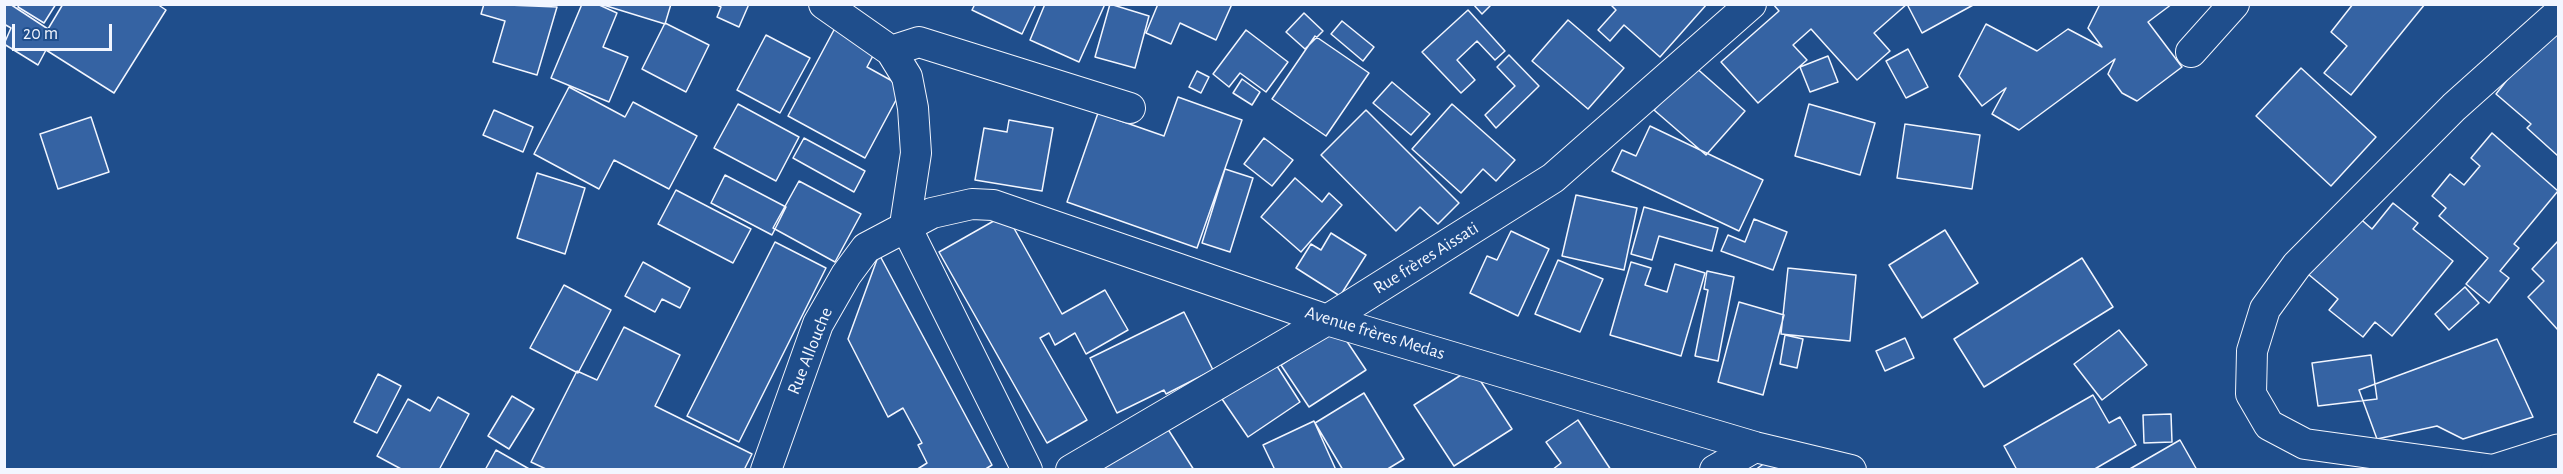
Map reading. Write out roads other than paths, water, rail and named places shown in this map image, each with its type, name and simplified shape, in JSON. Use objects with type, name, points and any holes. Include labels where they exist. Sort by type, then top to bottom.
[{"type":"main road","points":[[2496,470],[2559,451]]},
{"type":"street","points":[[824,4],[891,51],[907,77],[914,119],[916,153],[905,225],[1027,470]]},
{"type":"street","name":"Rue frères Aissati","points":[[1071,470],[1327,320],[1553,178],[1751,4]]},
{"type":"street","points":[[2191,52],[2234,4]]},
{"type":"street","points":[[2496,470],[2305,444],[2269,425],[2251,394],[2252,351],[2265,309],[2297,265],[2454,107],[2559,14]]},
{"type":"street","points":[[891,51],[919,42],[1130,108]]},
{"type":"street","name":"Avenue frères Medas","points":[[905,225],[950,208],[972,204],[993,205],[1327,320],[1755,447],[1851,470]]},
{"type":"street","name":"Rue Allouche","points":[[765,470],[818,324],[846,274],[866,248],[905,225]]},
{"type":"street","points":[[1715,470],[1755,447]]}]
